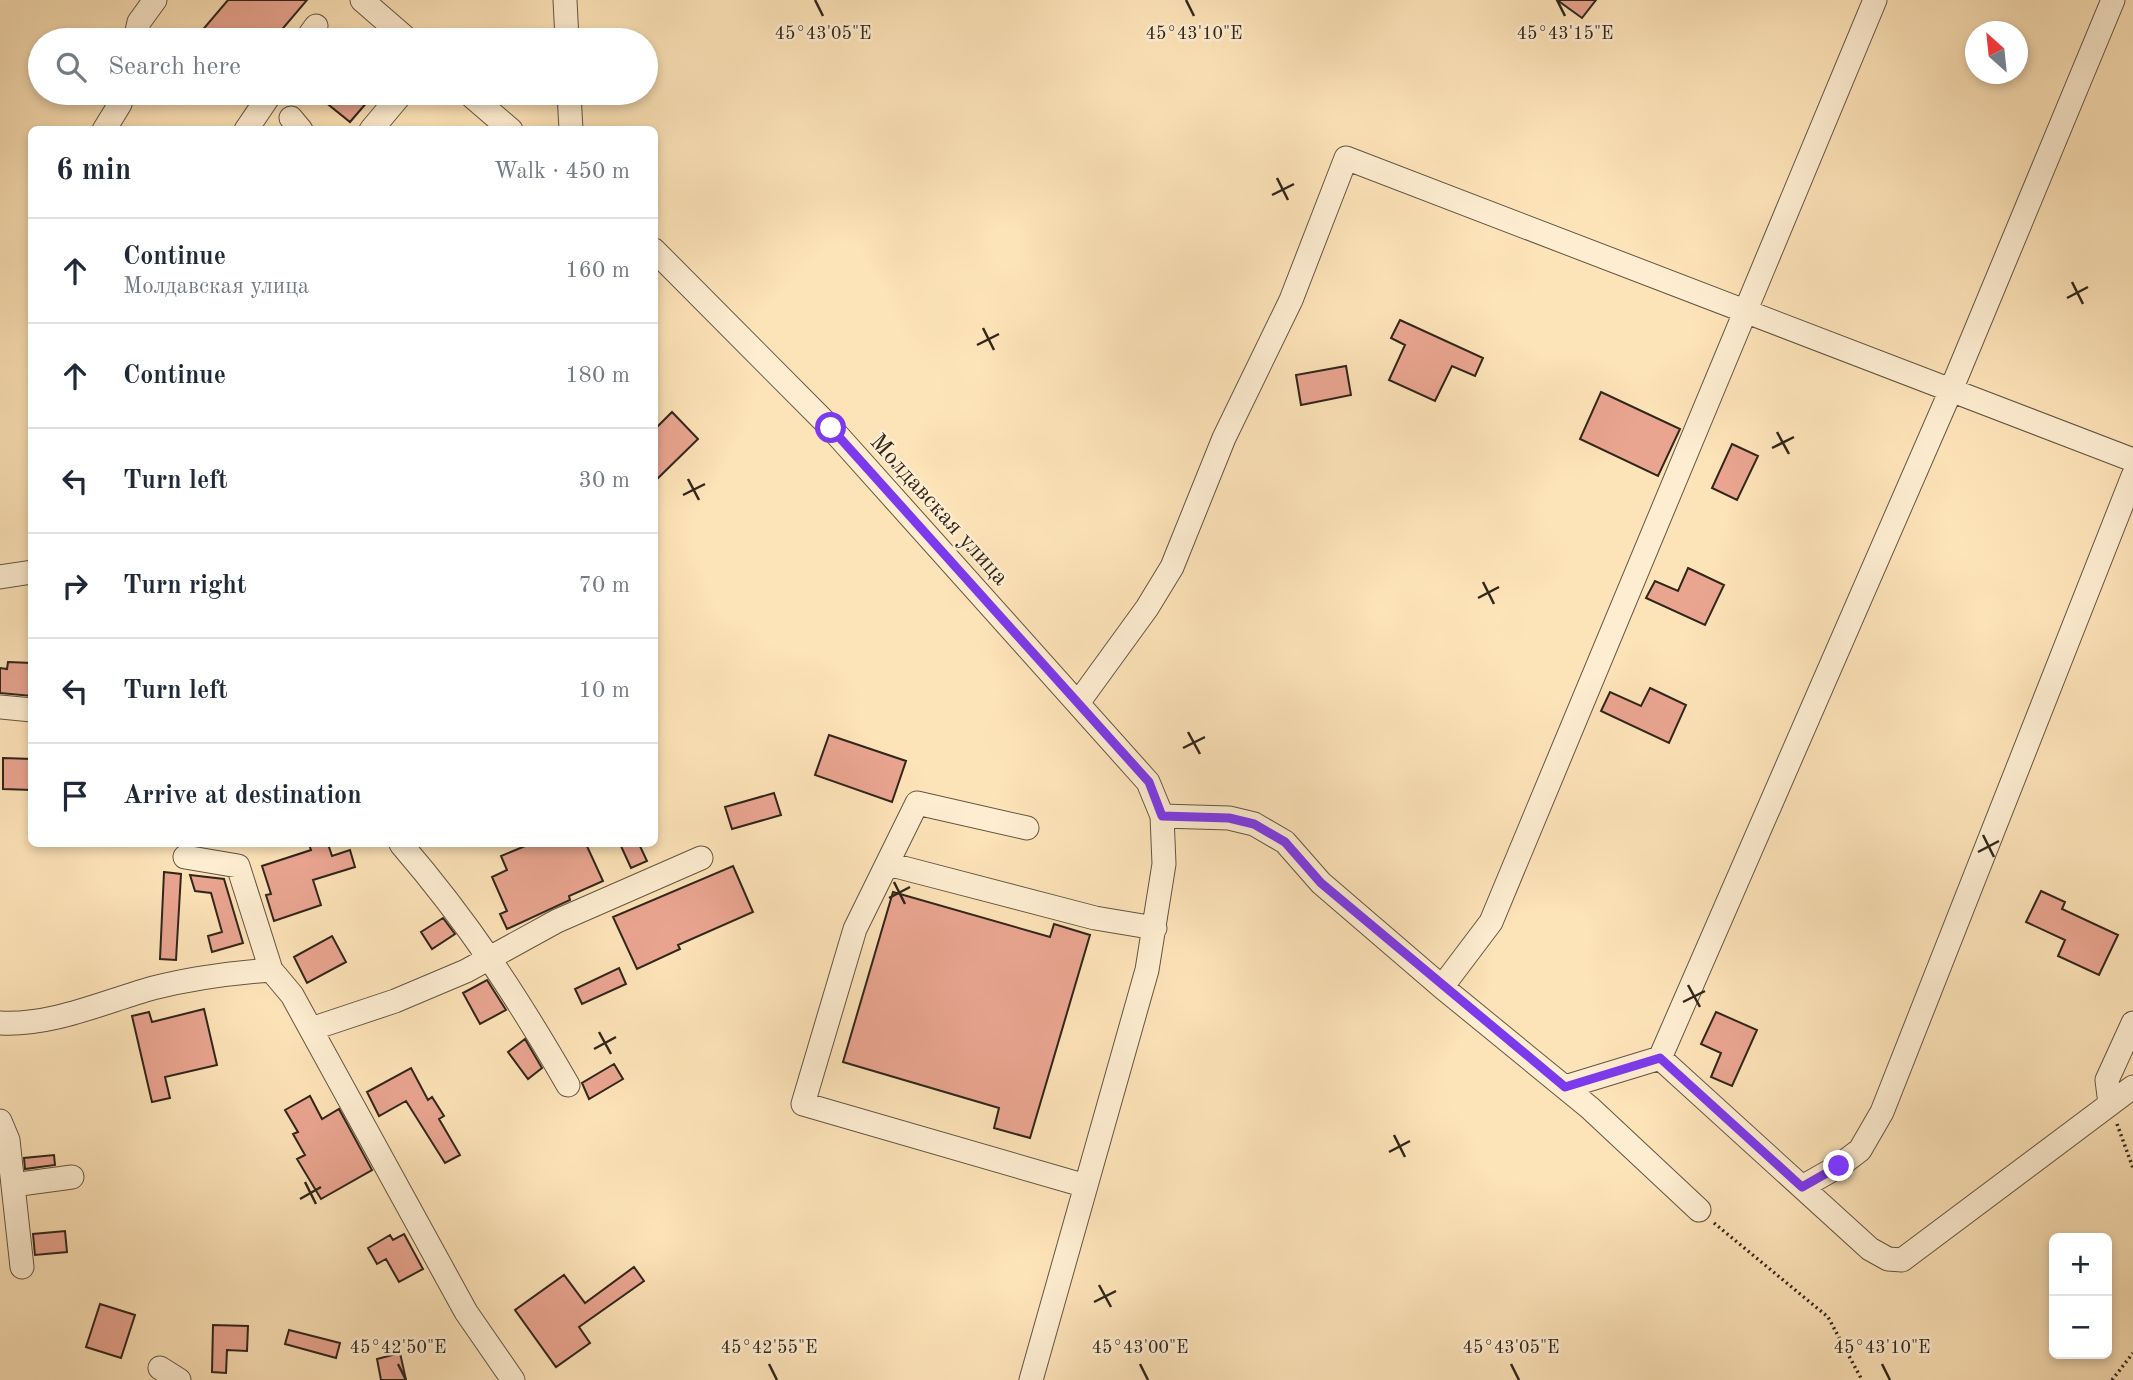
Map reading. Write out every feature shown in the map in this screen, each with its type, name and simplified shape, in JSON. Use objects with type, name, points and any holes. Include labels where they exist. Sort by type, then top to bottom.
[{"type":"street","points":[[138,28],[139,22],[156,0]]},
{"type":"street","points":[[362,0],[394,28]]},
{"type":"street","points":[[565,0],[566,28]]},
{"type":"street","points":[[1442,987],[1490,922],[1747,312],[1875,0]]},
{"type":"street","points":[[1565,1087],[1660,1058],[1951,390],[2113,0]]},
{"type":"street","points":[[106,126],[119,105]]},
{"type":"street","points":[[249,126],[263,105]]},
{"type":"street","points":[[374,126],[392,105]]},
{"type":"street","points":[[482,105],[506,126]]},
{"type":"street","points":[[570,105],[571,126]]},
{"type":"street","points":[[1078,702],[1147,608],[1172,567],[1224,438],[1292,300],[1346,158],[2133,460]]},
{"type":"street","name":"Молдавская улица","points":[[660,263],[831,428],[1149,782],[1162,816]]},
{"type":"street","points":[[1802,1187],[1839,1166],[1860,1150],[1882,1112],[2133,476]]},
{"type":"street","points":[[0,577],[28,573]]},
{"type":"street","points":[[0,708],[28,710]]},
{"type":"street","points":[[1027,828],[916,803],[855,929],[803,1104],[1086,1186]]},
{"type":"street","points":[[1031,1380],[1147,970],[1164,864],[1162,816],[1229,818],[1254,824],[1285,842],[1321,883],[1442,987],[1565,1087],[1639,1152],[1699,1210]]},
{"type":"street","points":[[404,847],[452,903],[491,957],[568,1085]]},
{"type":"street","points":[[185,857],[238,866],[271,970],[292,995],[466,1312],[513,1380]]},
{"type":"street","points":[[311,1029],[395,1001],[491,957],[557,921],[701,858]]},
{"type":"street","points":[[888,864],[1095,918],[1155,928]]},
{"type":"street","points":[[0,1023],[20,1025],[61,1016],[206,976],[271,970]]},
{"type":"street","points":[[2110,1104],[2107,1080],[2133,1023]]},
{"type":"street","points":[[1660,1058],[1870,1249],[1888,1259],[1902,1261],[2133,1087]]},
{"type":"street","points":[[0,1121],[8,1140],[22,1267]]},
{"type":"street","points":[[13,1185],[72,1177]]},
{"type":"path","points":[[2110,1104],[2133,1168]]},
{"type":"path","points":[[1699,1210],[1828,1317],[1862,1380]]},
{"type":"path","points":[[2112,1380],[2133,1353]]},
{"type":"building","points":[[228,0],[307,0],[283,28],[204,28]]},
{"type":"building","points":[[1557,0],[1596,0],[1582,18]]},
{"type":"building","points":[[329,105],[365,105],[350,122]]},
{"type":"building","points":[[1400,320],[1483,358],[1475,376],[1452,366],[1435,401],[1389,380],[1405,345],[1391,338]]},
{"type":"building","points":[[1346,366],[1351,395],[1301,405],[1296,375]]},
{"type":"building","points":[[1601,392],[1680,429],[1658,476],[1580,439]]},
{"type":"building","points":[[672,412],[698,439],[658,478],[658,426]]},
{"type":"building","points":[[1732,444],[1758,456],[1737,500],[1712,488]]},
{"type":"building","points":[[1688,568],[1724,585],[1705,625],[1646,598],[1655,581],[1678,591]]},
{"type":"building","points":[[8,662],[28,663],[28,696],[0,693],[0,668],[7,669]]},
{"type":"building","points":[[1650,688],[1686,705],[1669,743],[1601,711],[1610,692],[1641,706]]},
{"type":"building","points":[[829,735],[906,761],[892,802],[815,775]]},
{"type":"building","points":[[3,758],[28,759],[28,790],[3,789]]},
{"type":"building","points":[[774,793],[781,815],[732,829],[725,807]]},
{"type":"building","points":[[310,847],[329,847],[332,856],[350,850],[355,867],[313,880],[321,905],[274,921],[266,895],[271,894],[262,866],[311,850]]},
{"type":"building","points":[[523,847],[587,847],[603,881],[569,896],[570,900],[507,929],[500,914],[507,911],[492,877],[507,870],[501,856]]},
{"type":"building","points":[[621,847],[640,847],[647,861],[631,868]]},
{"type":"building","points":[[733,866],[753,912],[678,945],[680,949],[637,969],[613,917]]},
{"type":"building","points":[[164,872],[181,874],[176,960],[160,959]]},
{"type":"building","points":[[190,875],[224,879],[243,943],[212,952],[208,936],[222,932],[211,893],[195,891]]},
{"type":"building","points":[[2041,891],[2065,902],[2062,909],[2118,935],[2099,975],[2058,956],[2065,940],[2026,922]]},
{"type":"building","points":[[893,892],[1050,937],[1054,924],[1090,935],[1030,1138],[994,1128],[999,1108],[843,1062]]},
{"type":"building","points":[[443,918],[455,934],[432,949],[421,932]]},
{"type":"building","points":[[332,936],[346,962],[307,983],[294,957]]},
{"type":"building","points":[[619,968],[626,984],[582,1004],[575,989]]},
{"type":"building","points":[[487,980],[506,1010],[480,1024],[463,993]]},
{"type":"building","points":[[204,1009],[217,1065],[165,1077],[170,1098],[152,1102],[132,1016],[149,1012],[152,1022]]},
{"type":"building","points":[[1716,1012],[1757,1030],[1732,1086],[1711,1077],[1721,1053],[1701,1044]]},
{"type":"building","points":[[525,1039],[542,1068],[528,1079],[508,1052]]},
{"type":"building","points":[[614,1064],[623,1079],[589,1099],[582,1083]]},
{"type":"building","points":[[411,1068],[428,1100],[432,1097],[444,1116],[439,1119],[460,1155],[445,1163],[406,1101],[379,1116],[367,1092]]},
{"type":"building","points":[[310,1096],[322,1119],[339,1109],[372,1170],[321,1199],[297,1159],[305,1155],[293,1134],[298,1132],[285,1110]]},
{"type":"building","points":[[54,1155],[55,1165],[25,1169],[24,1158]]},
{"type":"building","points":[[65,1231],[67,1252],[35,1255],[33,1234]]},
{"type":"building","points":[[404,1234],[423,1269],[399,1282],[386,1259],[377,1264],[368,1248],[390,1235],[393,1240]]},
{"type":"building","points":[[634,1267],[644,1281],[579,1327],[590,1343],[556,1367],[515,1310],[564,1275],[585,1303]]},
{"type":"building","points":[[100,1304],[135,1315],[121,1358],[86,1347]]},
{"type":"building","points":[[213,1325],[248,1326],[247,1351],[227,1350],[226,1373],[212,1372]]},
{"type":"building","points":[[289,1330],[340,1343],[336,1358],[285,1344]]},
{"type":"building","points":[[400,1353],[406,1380],[381,1380],[377,1359]]},
{"type":"route","points":[[831,428],[1149,782],[1162,816],[1229,818],[1254,824],[1285,842],[1321,883],[1442,987],[1565,1087],[1660,1058],[1802,1187],[1839,1166]]}]
